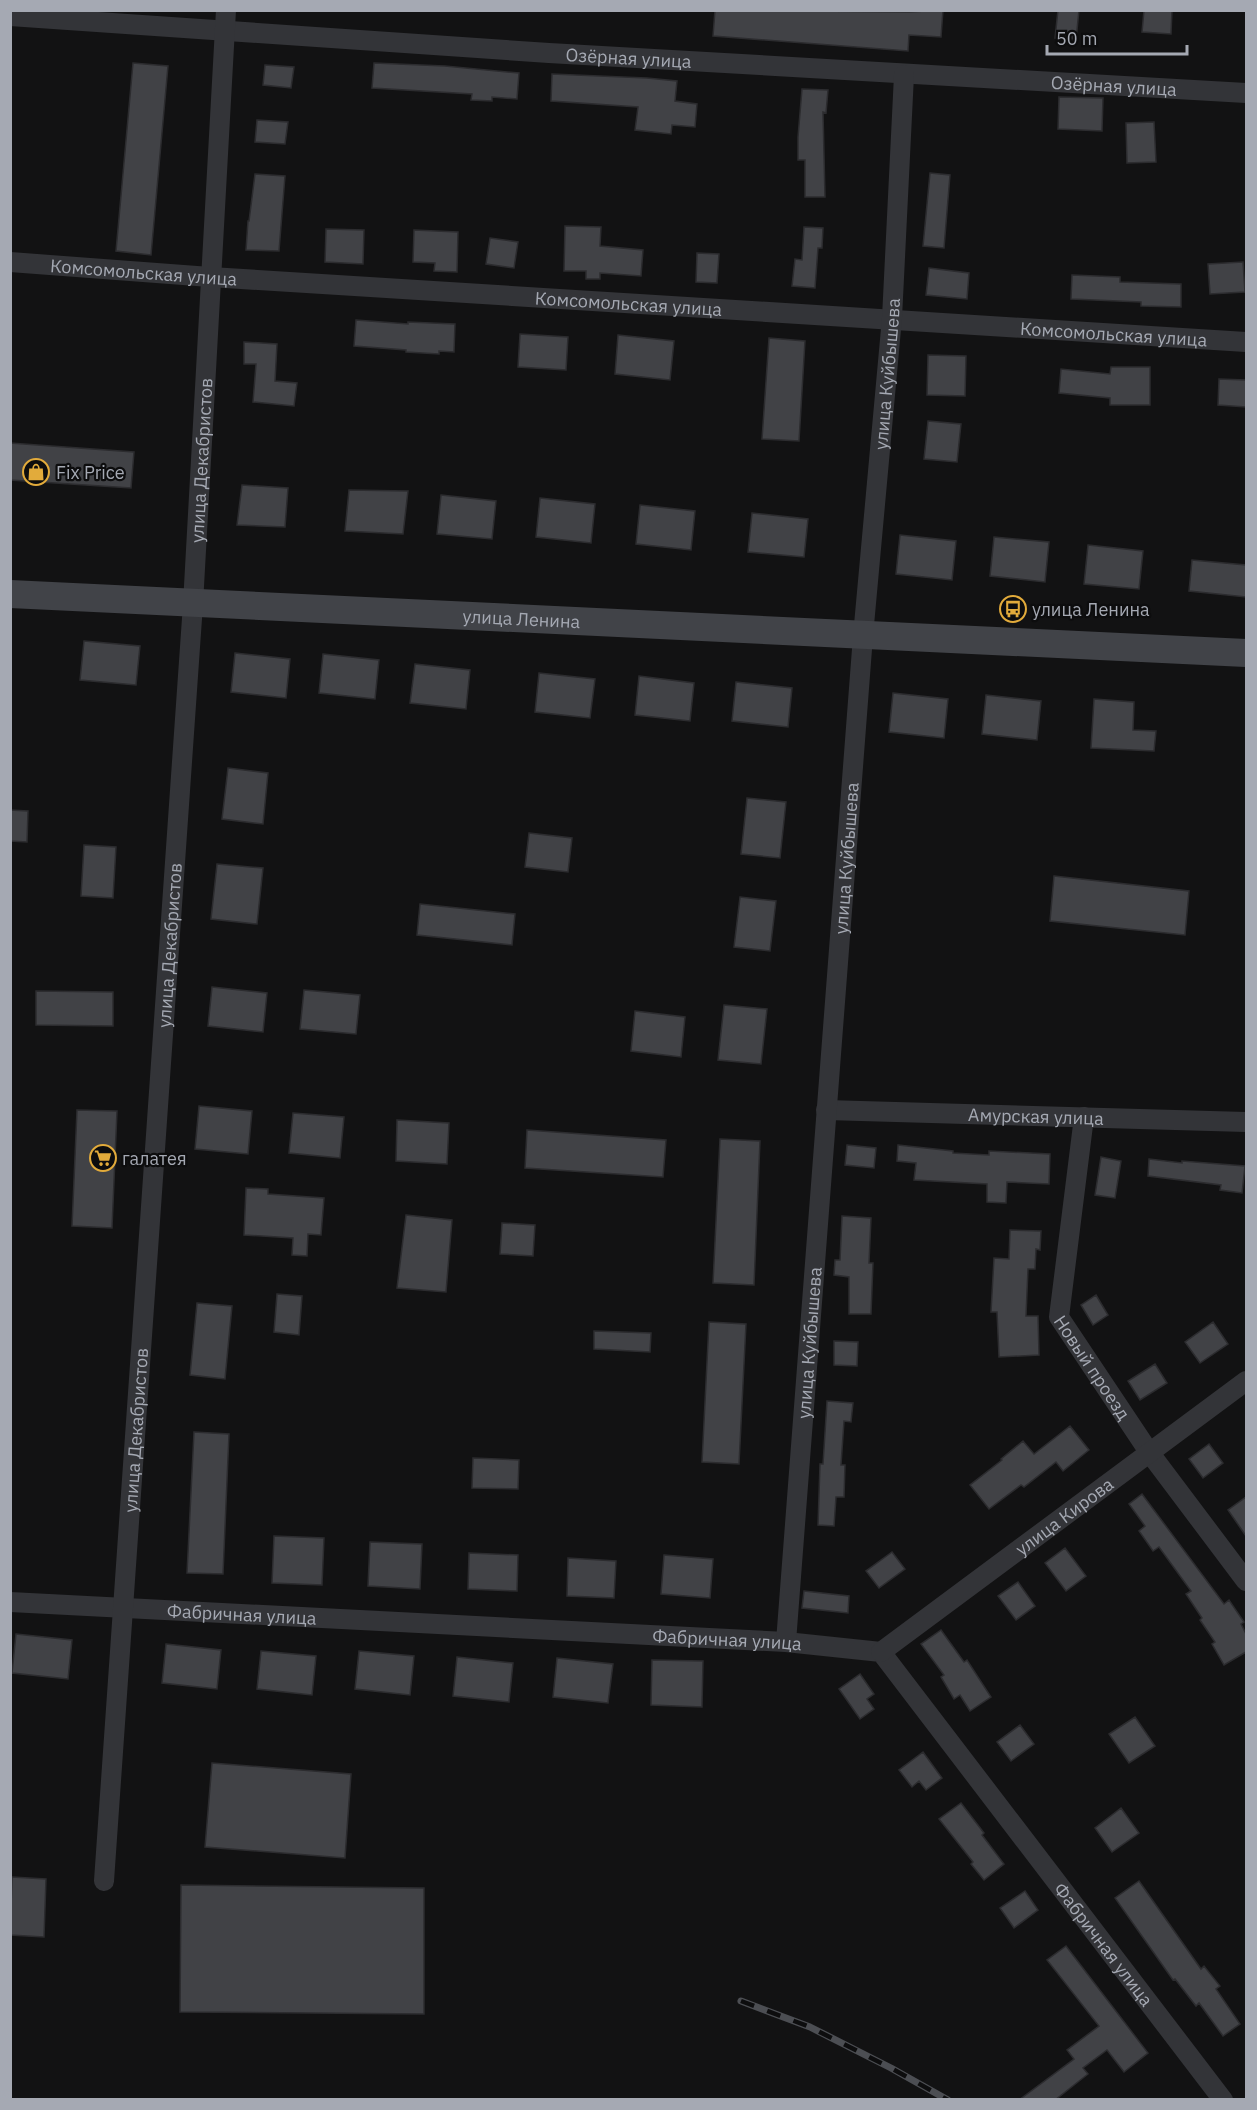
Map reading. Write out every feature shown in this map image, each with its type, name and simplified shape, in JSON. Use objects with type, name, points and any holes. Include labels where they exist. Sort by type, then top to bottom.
[{"type":"main road","name":"улица Ленина","points":[[10,594],[1246,654]]},
{"type":"street","name":"улица Декабристов","points":[[104,1881],[121,1609],[193,604],[226,10]]},
{"type":"street","name":"Озёрная улица","points":[[10,16],[549,53],[1246,93]]},
{"type":"street","name":"улица Куйбышева","points":[[786,1642],[863,636],[892,318],[904,75]]},
{"type":"street","name":"Комсомольская улица","points":[[10,262],[210,277],[1246,342]]},
{"type":"street","name":"Амурская улица","points":[[826,1110],[1246,1122]]},
{"type":"street","name":"Новый проезд","points":[[1084,1117],[1059,1317],[1149,1452],[1246,1581]]},
{"type":"street","name":"улица Кирова","points":[[881,1652],[1246,1381]]},
{"type":"street","name":"Фабричная улица","points":[[10,1602],[786,1642],[881,1652],[1223,2100]]},
{"type":"building","points":[[715,10],[909,12],[943,10],[941,37],[909,35],[908,51],[713,36]]},
{"type":"building","points":[[1058,10],[1079,10],[1076,40],[1055,38]]},
{"type":"building","points":[[1144,10],[1172,10],[1171,34],[1142,32]]},
{"type":"building","points":[[133,63],[168,66],[151,255],[116,251]]},
{"type":"building","points":[[374,63],[445,66],[519,73],[517,99],[492,97],[492,101],[471,100],[472,94],[372,88]]},
{"type":"building","points":[[265,65],[294,67],[291,88],[263,85]]},
{"type":"building","points":[[552,74],[677,81],[675,101],[697,104],[695,127],[672,125],[671,134],[635,130],[638,107],[551,101]]},
{"type":"building","points":[[802,89],[828,90],[826,113],[823,112],[825,197],[805,197],[805,160],[798,160]]},
{"type":"building","points":[[1059,97],[1103,98],[1102,131],[1058,129]]},
{"type":"building","points":[[257,120],[288,122],[285,144],[255,142]]},
{"type":"building","points":[[1154,122],[1156,162],[1127,163],[1126,123]]},
{"type":"building","points":[[930,173],[950,175],[944,248],[923,246]]},
{"type":"building","points":[[255,174],[285,176],[279,251],[246,250]]},
{"type":"building","points":[[565,226],[601,227],[600,246],[643,250],[641,276],[600,273],[600,279],[586,279],[586,271],[564,271]]},
{"type":"building","points":[[804,227],[823,228],[822,248],[818,248],[815,288],[792,286],[795,259],[802,260]]},
{"type":"building","points":[[326,229],[364,230],[363,264],[325,262]]},
{"type":"building","points":[[414,230],[458,232],[457,272],[434,271],[435,263],[413,262]]},
{"type":"building","points":[[490,238],[518,242],[514,268],[486,264]]},
{"type":"building","points":[[697,253],[719,254],[717,283],[696,282]]},
{"type":"building","points":[[1243,262],[1245,292],[1210,294],[1208,264]]},
{"type":"building","points":[[929,268],[969,273],[967,299],[926,295]]},
{"type":"building","points":[[1072,275],[1120,277],[1120,282],[1181,284],[1181,307],[1141,306],[1141,302],[1071,299]]},
{"type":"building","points":[[356,320],[408,324],[408,322],[455,324],[454,352],[439,351],[439,354],[354,346]]},
{"type":"building","points":[[520,334],[568,337],[566,370],[518,367]]},
{"type":"building","points":[[618,335],[674,341],[670,380],[615,374]]},
{"type":"building","points":[[769,338],[805,341],[799,441],[762,439]]},
{"type":"building","points":[[244,342],[277,344],[275,381],[297,383],[294,406],[253,402],[256,364],[244,364]]},
{"type":"building","points":[[928,355],[966,356],[965,396],[927,395]]},
{"type":"building","points":[[1111,367],[1150,367],[1150,405],[1110,405],[1110,398],[1059,393],[1061,369],[1110,374]]},
{"type":"building","points":[[1219,379],[1246,380],[1246,407],[1218,405]]},
{"type":"building","points":[[928,421],[961,424],[957,462],[924,459]]},
{"type":"building","points":[[10,443],[134,452],[131,488],[10,480]]},
{"type":"building","points":[[242,485],[288,488],[285,527],[237,525]]},
{"type":"building","points":[[349,490],[408,491],[403,534],[345,531]]},
{"type":"building","points":[[441,495],[496,501],[492,539],[437,534]]},
{"type":"building","points":[[540,498],[595,504],[591,543],[536,537]]},
{"type":"building","points":[[640,505],[695,511],[691,550],[636,544]]},
{"type":"building","points":[[752,513],[808,519],[804,557],[748,552]]},
{"type":"building","points":[[900,535],[956,541],[952,580],[896,574]]},
{"type":"building","points":[[994,537],[1049,542],[1045,582],[990,576]]},
{"type":"building","points":[[1088,545],[1143,551],[1139,589],[1084,584]]},
{"type":"building","points":[[1192,560],[1246,565],[1246,597],[1189,591]]},
{"type":"building","points":[[84,641],[140,646],[136,685],[80,680]]},
{"type":"building","points":[[235,653],[290,659],[286,698],[231,692]]},
{"type":"building","points":[[323,654],[379,660],[375,699],[319,693]]},
{"type":"building","points":[[415,664],[470,670],[466,709],[410,703]]},
{"type":"building","points":[[539,673],[595,679],[590,718],[535,712]]},
{"type":"building","points":[[639,676],[694,683],[690,721],[635,715]]},
{"type":"building","points":[[736,682],[792,688],[788,727],[732,721]]},
{"type":"building","points":[[893,693],[948,699],[944,738],[889,732]]},
{"type":"building","points":[[986,695],[1041,701],[1037,740],[982,734]]},
{"type":"building","points":[[1094,699],[1134,702],[1133,730],[1156,731],[1154,751],[1091,748]]},
{"type":"building","points":[[228,768],[268,773],[263,824],[222,819]]},
{"type":"building","points":[[747,798],[786,802],[780,858],[741,854]]},
{"type":"building","points":[[10,810],[28,811],[27,842],[10,841]]},
{"type":"building","points":[[529,833],[572,838],[568,872],[525,867]]},
{"type":"building","points":[[84,845],[116,847],[113,898],[81,896]]},
{"type":"building","points":[[217,864],[263,868],[257,924],[211,919]]},
{"type":"building","points":[[1054,876],[1189,891],[1185,935],[1050,921]]},
{"type":"building","points":[[740,897],[776,901],[770,951],[734,947]]},
{"type":"building","points":[[420,904],[515,914],[512,945],[417,935]]},
{"type":"building","points":[[212,987],[267,993],[263,1032],[208,1026]]},
{"type":"building","points":[[304,990],[360,995],[356,1034],[300,1029]]},
{"type":"building","points":[[36,991],[113,992],[113,1026],[36,1025]]},
{"type":"building","points":[[724,1005],[767,1009],[761,1064],[718,1060]]},
{"type":"building","points":[[635,1011],[685,1017],[681,1057],[631,1051]]},
{"type":"building","points":[[199,1106],[252,1111],[248,1154],[195,1149]]},
{"type":"building","points":[[77,1110],[117,1111],[112,1228],[72,1226]]},
{"type":"building","points":[[293,1113],[344,1117],[340,1158],[289,1153]]},
{"type":"building","points":[[397,1120],[449,1123],[447,1164],[396,1161]]},
{"type":"building","points":[[527,1130],[666,1140],[663,1177],[525,1168]]},
{"type":"building","points":[[720,1139],[760,1141],[754,1285],[713,1283]]},
{"type":"building","points":[[847,1145],[876,1148],[874,1168],[845,1165]]},
{"type":"building","points":[[898,1145],[953,1151],[953,1153],[989,1155],[989,1151],[1050,1154],[1049,1184],[1007,1182],[1006,1203],[987,1202],[987,1184],[914,1180],[916,1163],[897,1161]]},
{"type":"building","points":[[1101,1157],[1121,1161],[1115,1198],[1095,1195]]},
{"type":"building","points":[[1149,1159],[1245,1166],[1242,1193],[1220,1190],[1221,1185],[1148,1176]]},
{"type":"building","points":[[246,1188],[268,1189],[268,1194],[324,1198],[321,1235],[308,1234],[307,1256],[292,1255],[293,1238],[244,1235]]},
{"type":"building","points":[[406,1215],[452,1220],[446,1292],[397,1288]]},
{"type":"building","points":[[842,1216],[871,1218],[869,1263],[873,1263],[871,1314],[849,1314],[849,1277],[834,1275],[835,1260],[840,1260]]},
{"type":"building","points":[[502,1223],[535,1225],[533,1256],[500,1254]]},
{"type":"building","points":[[1010,1230],[1041,1231],[1040,1250],[1036,1249],[1035,1269],[1028,1269],[1026,1316],[1038,1316],[1039,1355],[999,1357],[997,1312],[991,1312],[994,1258],[1009,1259]]},
{"type":"building","points":[[277,1294],[302,1296],[299,1335],[274,1332]]},
{"type":"building","points":[[1096,1295],[1108,1315],[1093,1325],[1081,1305]]},
{"type":"building","points":[[197,1303],[232,1306],[225,1379],[190,1375]]},
{"type":"building","points":[[709,1322],[746,1324],[739,1464],[702,1462]]},
{"type":"building","points":[[1213,1322],[1228,1344],[1200,1363],[1185,1342]]},
{"type":"building","points":[[594,1331],[651,1333],[650,1352],[594,1349]]},
{"type":"building","points":[[834,1341],[858,1342],[857,1366],[834,1365]]},
{"type":"building","points":[[1155,1364],[1167,1383],[1140,1400],[1128,1381]]},
{"type":"building","points":[[827,1401],[853,1403],[851,1422],[844,1421],[841,1465],[845,1465],[844,1497],[836,1497],[834,1526],[818,1525],[820,1464],[823,1464]]},
{"type":"building","points":[[1070,1426],[1089,1450],[1063,1471],[1056,1462],[1024,1487],[1021,1485],[989,1509],[970,1485],[1023,1441],[1034,1454]]},
{"type":"building","points":[[194,1432],[229,1434],[223,1574],[187,1573]]},
{"type":"building","points":[[1209,1444],[1223,1463],[1203,1478],[1189,1459]]},
{"type":"building","points":[[473,1458],[519,1460],[518,1489],[472,1488]]},
{"type":"building","points":[[1142,1494],[1224,1604],[1229,1600],[1244,1622],[1241,1624],[1246,1634],[1246,1652],[1224,1665],[1212,1644],[1215,1642],[1186,1594],[1191,1591],[1159,1547],[1153,1551],[1139,1531],[1145,1526],[1129,1504]]},
{"type":"building","points":[[1246,1497],[1246,1536],[1228,1510]]},
{"type":"building","points":[[274,1536],[324,1538],[322,1585],[272,1583]]},
{"type":"building","points":[[370,1542],[422,1544],[420,1589],[368,1586]]},
{"type":"building","points":[[1065,1548],[1086,1576],[1066,1591],[1045,1563]]},
{"type":"building","points":[[892,1552],[905,1569],[879,1588],[866,1571]]},
{"type":"building","points":[[469,1553],[518,1555],[517,1591],[468,1589]]},
{"type":"building","points":[[664,1555],[713,1559],[710,1598],[661,1594]]},
{"type":"building","points":[[568,1558],[616,1561],[614,1598],[567,1596]]},
{"type":"building","points":[[1018,1582],[1035,1606],[1016,1620],[998,1596]]},
{"type":"building","points":[[804,1591],[849,1596],[848,1613],[802,1608]]},
{"type":"building","points":[[941,1630],[964,1662],[967,1660],[991,1697],[970,1711],[960,1695],[954,1699],[941,1677],[944,1675],[921,1644]]},
{"type":"building","points":[[16,1634],[72,1640],[68,1679],[12,1673]]},
{"type":"building","points":[[166,1644],[221,1650],[217,1689],[162,1683]]},
{"type":"building","points":[[261,1651],[316,1656],[312,1695],[257,1689]]},
{"type":"building","points":[[359,1651],[414,1656],[410,1695],[355,1689]]},
{"type":"building","points":[[457,1657],[513,1663],[509,1702],[453,1696]]},
{"type":"building","points":[[557,1658],[613,1664],[608,1703],[553,1697]]},
{"type":"building","points":[[652,1660],[703,1661],[702,1707],[651,1705]]},
{"type":"building","points":[[860,1674],[874,1694],[867,1699],[874,1709],[860,1719],[839,1689]]},
{"type":"building","points":[[1135,1717],[1155,1746],[1129,1763],[1109,1734]]},
{"type":"building","points":[[1020,1725],[1034,1744],[1011,1761],[997,1742]]},
{"type":"building","points":[[923,1752],[942,1778],[926,1790],[919,1781],[912,1787],[899,1770]]},
{"type":"building","points":[[212,1763],[351,1774],[345,1858],[205,1847]]},
{"type":"building","points":[[961,1803],[1004,1864],[984,1880],[971,1864],[973,1862],[939,1819]]},
{"type":"building","points":[[1121,1808],[1139,1833],[1112,1852],[1095,1828]]},
{"type":"building","points":[[12,1877],[46,1879],[44,1937],[10,1935]]},
{"type":"building","points":[[1139,1881],[1201,1969],[1204,1966],[1220,1986],[1216,1989],[1240,2024],[1223,2036],[1199,2003],[1196,2006],[1175,1979],[1173,1980],[1115,1898]]},
{"type":"building","points":[[181,1885],[424,1888],[424,2014],[180,2012]]},
{"type":"building","points":[[1025,1891],[1038,1910],[1014,1928],[1000,1908]]},
{"type":"building","points":[[1066,1946],[1148,2053],[1124,2072],[1107,2050],[1083,2068],[1088,2074],[1055,2100],[1019,2100],[1074,2059],[1067,2050],[1099,2026],[1047,1960]]},
{"type":"railway","points":[[741,2001],[810,2027],[948,2100]]},
{"type":"place","name":"Fix Price","points":[[36,472]]},
{"type":"place","name":"улица Ленина","points":[[1013,609]]},
{"type":"place","name":"галатея","points":[[103,1158]]}]
